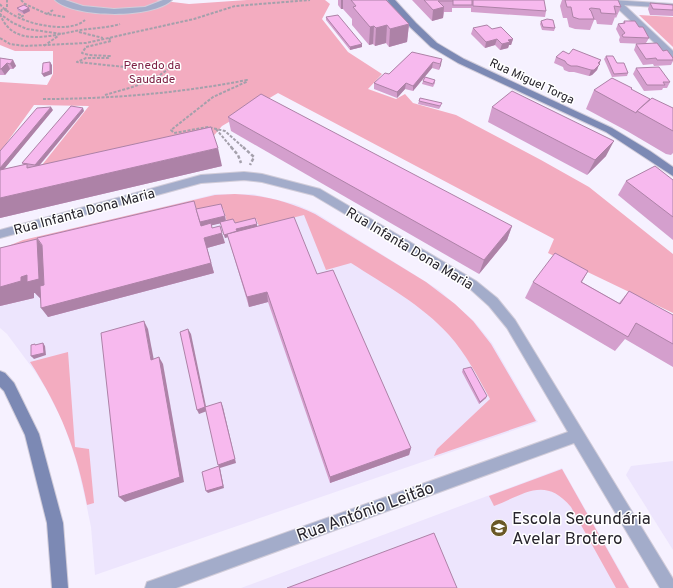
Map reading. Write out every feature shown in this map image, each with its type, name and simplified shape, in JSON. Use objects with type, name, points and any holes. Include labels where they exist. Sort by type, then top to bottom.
[{"type":"main road","name":"Rua Miguel Torga","points":[[391,0],[413,25],[434,45],[461,61],[609,130],[647,153],[673,172]]},
{"type":"main road","points":[[0,377],[9,387],[32,434],[55,523],[60,588]]},
{"type":"street","points":[[59,0],[64,4],[93,10],[114,12],[152,7],[168,0]]},
{"type":"street","points":[[574,0],[673,6]]},
{"type":"street","points":[[617,3],[673,55]]},
{"type":"street","name":"Rua Infanta Dona Maria","points":[[0,234],[201,180],[244,176],[262,178],[316,192],[472,284],[493,302],[511,324],[669,588]]},
{"type":"street","name":"Rua António Leitão","points":[[153,588],[578,435]]},
{"type":"path","points":[[5,11],[7,7],[7,0]]},
{"type":"path","points":[[21,0],[25,4],[48,14]]},
{"type":"path","points":[[0,38],[10,44],[44,46],[86,43],[194,19],[235,6],[310,0]]},
{"type":"path","points":[[0,4],[2,9],[19,18],[61,27],[77,26],[82,24],[93,10]]},
{"type":"path","points":[[2,9],[0,14],[4,25],[13,33],[36,37],[112,27],[139,15],[138,10]]},
{"type":"path","points":[[0,14],[22,28],[63,34]]},
{"type":"path","points":[[18,14],[22,16],[19,18]]},
{"type":"path","points":[[76,32],[104,39]]},
{"type":"path","points":[[44,46],[47,41],[55,39],[59,35]]},
{"type":"path","points":[[101,97],[152,79],[166,72],[169,68],[168,66],[158,65],[110,67],[77,62],[86,58],[108,58],[110,56],[87,56],[82,53],[86,47],[111,41],[109,38]]},
{"type":"path","points":[[43,99],[160,93],[247,80],[246,82],[213,97],[171,130],[174,133],[195,129],[215,128],[225,131],[254,157],[244,176]]},
{"type":"path","points":[[215,128],[238,155],[244,176]]},
{"type":"shaded area","points":[[215,194],[253,194],[295,204],[316,213],[439,290],[474,321],[492,343],[538,422],[95,575],[91,527],[85,498],[76,460],[63,422],[36,373],[7,334],[0,328],[0,252],[23,241]]},
{"type":"shaded area","points":[[673,461],[673,550],[626,475],[631,466]]},
{"type":"shaded area","name":"Escola Secundária Avelar Brotero","points":[[562,468],[630,588],[241,588]]},
{"type":"green space","name":"Penedo da Saudade","points":[[0,0],[156,0],[189,4],[247,0],[325,0],[330,4],[322,19],[348,52],[382,74],[368,89],[396,99],[405,94],[413,103],[456,115],[541,160],[589,187],[673,254],[673,313],[548,253],[554,239],[278,93],[222,126],[211,139],[38,170],[89,106],[34,105],[0,152],[0,82],[47,85],[53,74],[53,51],[15,51],[0,45]]},
{"type":"green space","points":[[639,15],[673,17],[673,47]]},
{"type":"green space","points":[[235,194],[276,200],[315,214],[426,282],[455,304],[473,321],[491,344],[536,421],[434,456],[437,449],[490,399],[461,350],[449,335],[427,314],[403,296],[351,263],[326,270],[304,215],[259,226],[256,219],[236,224],[234,221],[227,222],[223,208],[199,214],[8,246],[23,240],[215,195]]},
{"type":"green space","points":[[68,352],[75,447],[89,449],[94,503],[87,505],[78,466],[66,430],[41,379],[30,362]]},
{"type":"green space","points":[[562,469],[629,588],[616,588],[571,507],[552,492],[534,490],[494,506],[489,496]]},
{"type":"building","points":[[351,0],[386,0],[409,24],[390,29],[387,25],[376,28],[374,26],[370,27],[353,7],[356,6]]},
{"type":"building","points":[[424,0],[453,1],[438,1],[444,7],[433,10]]},
{"type":"building","points":[[453,0],[472,0],[472,5],[453,5]]},
{"type":"building","points":[[473,0],[544,0],[546,11],[473,6]]},
{"type":"building","points":[[565,0],[618,0],[621,7],[614,6],[616,14],[601,13],[600,9],[591,8],[589,9],[594,19],[579,19],[573,17],[571,7],[567,7]]},
{"type":"building","points":[[650,3],[673,5],[673,10],[653,9]]},
{"type":"building","points":[[24,5],[29,8],[22,11],[17,8]]},
{"type":"building","points":[[338,15],[362,44],[350,47],[326,17]]},
{"type":"building","points":[[547,19],[553,20],[555,28],[543,27],[541,21]]},
{"type":"building","points":[[624,21],[635,21],[639,27],[643,27],[649,38],[623,37],[622,35],[625,33],[618,24],[625,23]]},
{"type":"building","points":[[487,25],[492,29],[501,27],[513,39],[508,40],[510,42],[502,44],[497,39],[486,42],[473,28]]},
{"type":"building","points":[[657,43],[663,51],[667,50],[673,60],[657,60],[656,58],[646,59],[636,44]]},
{"type":"building","points":[[573,49],[601,60],[598,63],[600,64],[594,70],[591,70],[571,66],[565,61],[556,57],[563,51],[569,54]]},
{"type":"building","points":[[412,52],[442,59],[440,64],[433,62],[413,86],[406,83],[397,92],[374,83],[385,73],[389,74]]},
{"type":"building","points":[[606,56],[613,56],[617,63],[624,63],[628,73],[614,74]]},
{"type":"building","points":[[0,58],[13,60],[10,64],[7,63],[0,69]]},
{"type":"building","points":[[50,62],[50,71],[42,74],[43,63]]},
{"type":"building","points":[[659,67],[670,82],[663,82],[665,85],[647,85],[636,68]]},
{"type":"building","points":[[425,77],[435,80],[433,84],[423,81]]},
{"type":"building","points":[[612,78],[650,99],[636,113],[594,90]]},
{"type":"building","points":[[512,91],[614,141],[595,160],[492,107]]},
{"type":"building","points":[[261,94],[512,226],[484,260],[228,117]]},
{"type":"building","points":[[420,98],[442,103],[440,106],[419,101]]},
{"type":"building","points":[[652,98],[673,108],[673,131],[637,111]]},
{"type":"building","points":[[71,106],[83,108],[35,165],[22,163]]},
{"type":"building","points":[[51,107],[0,168],[0,151],[37,108]]},
{"type":"building","points":[[211,127],[218,148],[0,198],[0,170],[27,164],[27,168]]},
{"type":"building","points":[[655,166],[673,180],[673,217],[626,181]]},
{"type":"building","points":[[194,201],[201,226],[211,223],[212,228],[220,226],[222,233],[204,238],[211,263],[41,308],[40,286],[44,285],[42,245],[37,238]]},
{"type":"building","points":[[221,204],[225,216],[200,222],[196,209]]},
{"type":"building","points":[[294,217],[317,274],[333,270],[411,448],[330,477],[267,292],[247,297],[227,234]]},
{"type":"building","points":[[255,218],[257,224],[236,229],[237,231],[224,235],[220,222],[233,219],[235,223]]},
{"type":"building","points":[[37,239],[39,279],[27,282],[27,275],[21,277],[21,281],[0,287],[0,248]]},
{"type":"building","points":[[555,253],[588,271],[581,282],[620,304],[629,291],[673,315],[673,344],[636,323],[628,337],[533,282]]},
{"type":"building","points":[[144,321],[151,360],[159,357],[180,477],[119,497],[101,333]]},
{"type":"building","points":[[188,329],[205,407],[197,410],[180,332]]},
{"type":"building","points":[[43,343],[44,353],[31,356],[31,345]]},
{"type":"building","points":[[471,367],[487,396],[480,402],[463,369]]},
{"type":"building","points":[[221,402],[235,459],[218,465],[205,407]]},
{"type":"building","points":[[219,466],[223,486],[206,491],[202,472]]},
{"type":"building","points":[[434,533],[457,588],[287,588]]},
{"type":"place","name":"Escola Secundária Avelar Brotero","points":[[499,528]]}]
